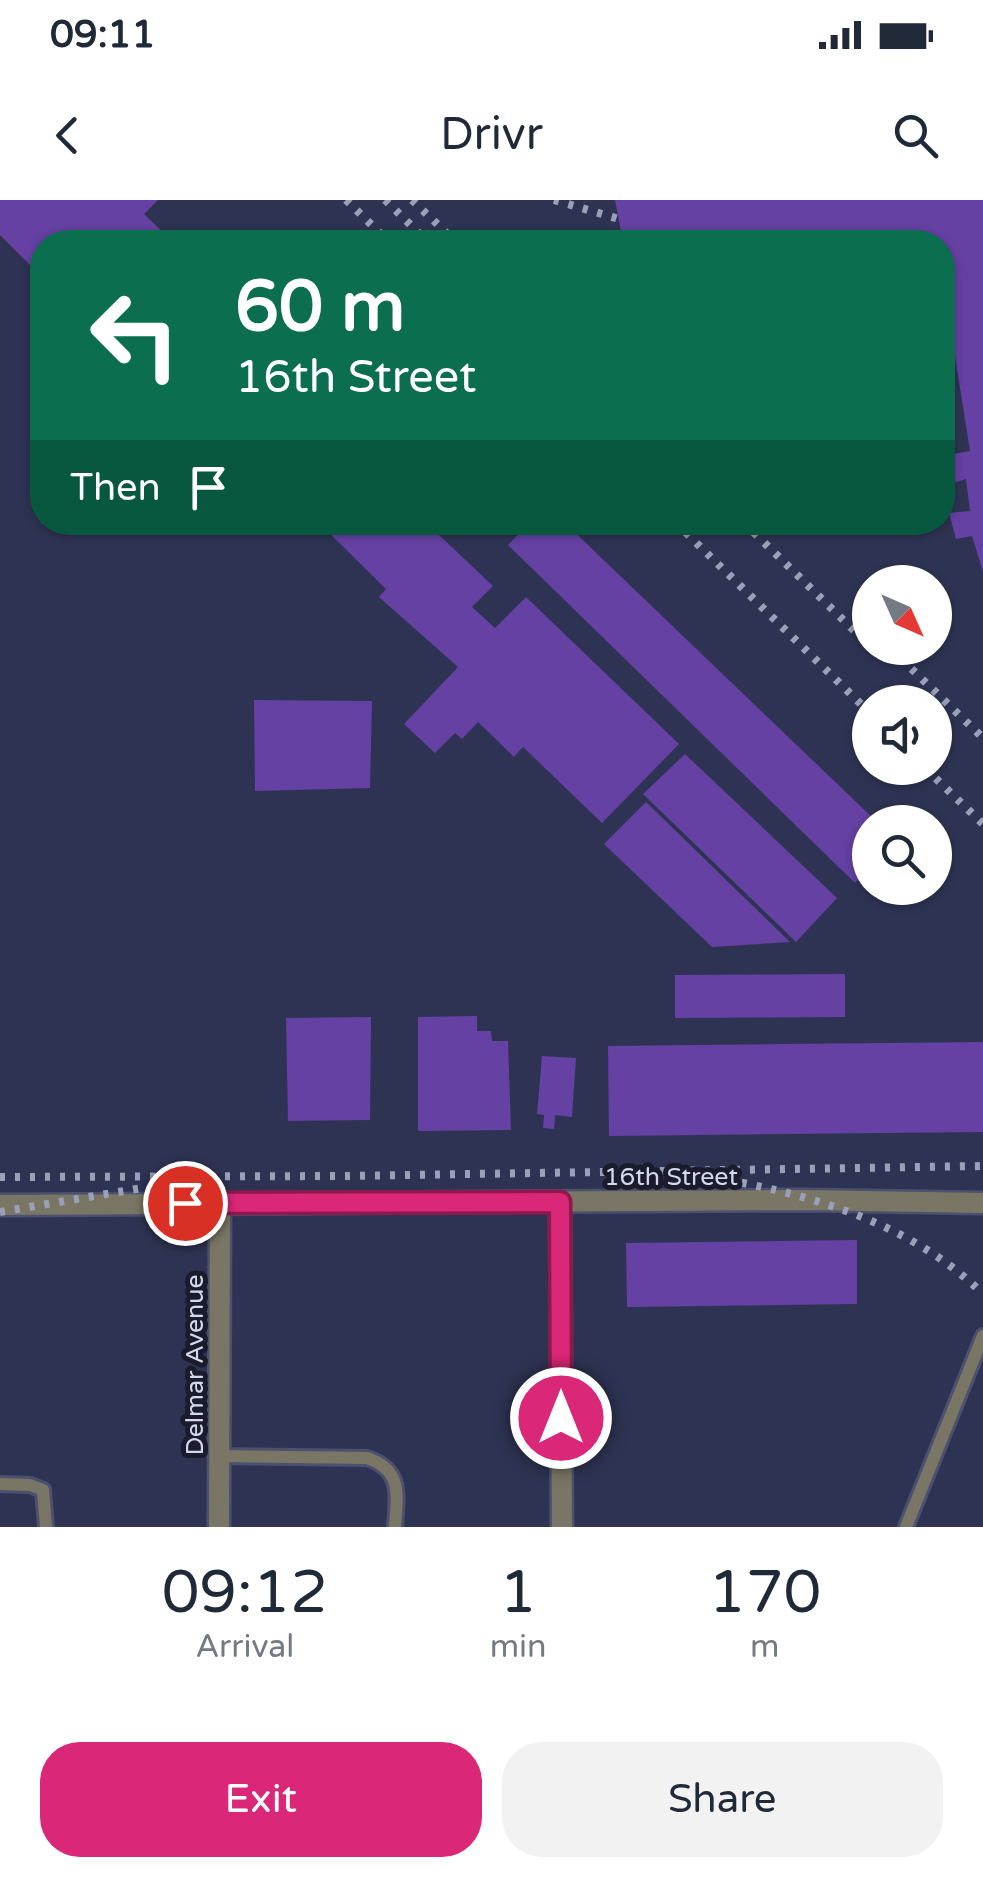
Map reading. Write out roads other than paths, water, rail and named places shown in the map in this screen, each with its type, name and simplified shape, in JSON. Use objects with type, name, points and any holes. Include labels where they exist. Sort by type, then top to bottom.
[{"type":"street","name":"16th Street","points":[[0,1205],[806,1200],[983,1203]]},
{"type":"street","name":"Delmar Avenue","points":[[220,1202],[220,1527]]},
{"type":"street","points":[[560,1202],[562,1527]]},
{"type":"lane","points":[[906,1527],[983,1336]]},
{"type":"lane","points":[[218,1456],[367,1458],[384,1464],[394,1476],[396,1527]]},
{"type":"lane","points":[[0,1484],[30,1485],[43,1490],[46,1527]]},
{"type":"railway","points":[[346,200],[377,230]]},
{"type":"railway","points":[[385,200],[416,230]]},
{"type":"railway","points":[[412,200],[443,230]]},
{"type":"railway","points":[[554,200],[619,219]]},
{"type":"railway","points":[[688,535],[852,695]]},
{"type":"railway","points":[[756,535],[852,628]]},
{"type":"railway","points":[[908,665],[983,738]]},
{"type":"railway","points":[[943,785],[983,824]]},
{"type":"railway","points":[[0,1177],[983,1166]]},
{"type":"railway","points":[[727,1180],[797,1195],[864,1218],[927,1250],[983,1294]]},
{"type":"railway","points":[[0,1212],[148,1187]]}]
